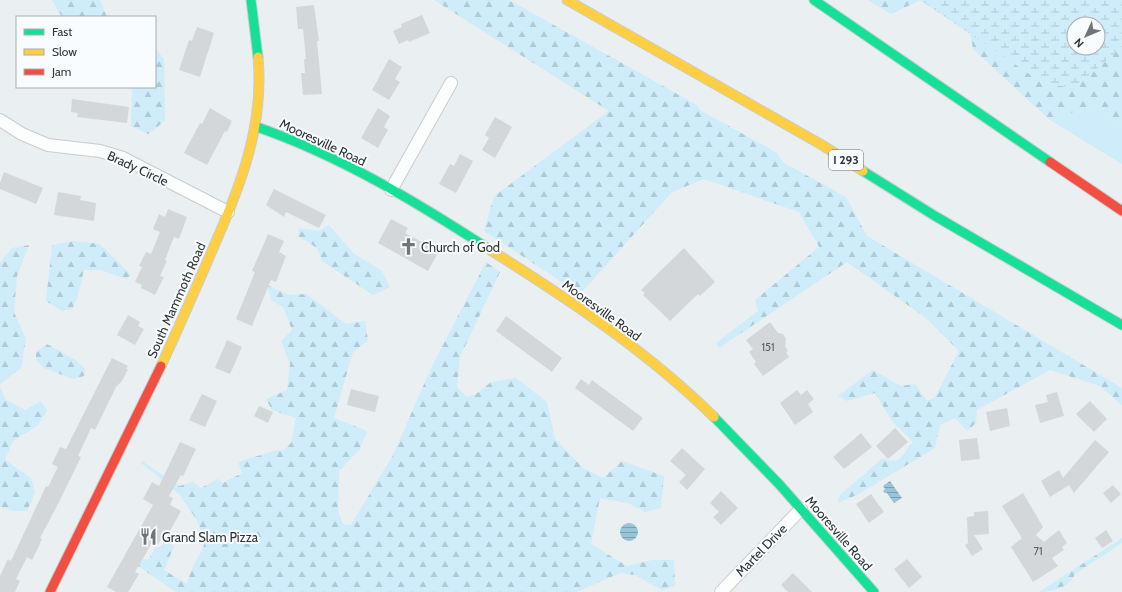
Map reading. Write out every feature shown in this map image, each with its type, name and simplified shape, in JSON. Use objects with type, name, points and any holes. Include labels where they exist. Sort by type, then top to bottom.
[{"type":"main road","name":"South Mammoth Road","points":[[50,592],[163,362],[228,212],[256,127],[259,80],[251,0]]},
{"type":"main road","name":"I 293","points":[[567,0],[822,145],[935,216],[1122,324]]},
{"type":"main road","points":[[814,0],[1122,211]]},
{"type":"main road","name":"Mooresville Road","points":[[256,127],[284,136],[391,190],[529,273],[646,357],[677,382],[745,448],[874,592]]},
{"type":"street","points":[[391,190],[451,84]]},
{"type":"street","name":"Brady Circle","points":[[0,120],[22,134],[48,145],[100,151],[123,158],[228,212]]},
{"type":"street","name":"Martel Drive","points":[[722,592],[801,509]]},
{"type":"green space","points":[[52,0],[100,0],[107,16],[61,16]]},
{"type":"green space","points":[[434,0],[509,0],[697,105],[700,110],[777,153],[784,163],[846,197],[867,236],[1122,388],[1122,405],[1100,386],[1050,370],[977,410],[976,423],[967,431],[955,418],[940,425],[935,448],[857,495],[837,503],[841,494],[883,458],[890,461],[899,460],[913,442],[892,421],[875,393],[847,401],[838,396],[873,370],[901,386],[915,384],[927,401],[935,397],[959,351],[926,318],[847,262],[719,348],[716,343],[758,311],[755,300],[819,247],[799,212],[704,179],[672,192],[580,294],[484,231],[494,196],[609,111]]},
{"type":"green space","points":[[868,0],[921,0],[891,14]]},
{"type":"green space","points":[[920,0],[1122,0],[1122,47],[1075,88],[1043,83]]},
{"type":"green space","points":[[970,32],[1042,83],[1075,88],[1122,47],[1122,128],[1095,105],[1050,120],[973,49]]},
{"type":"green space","points":[[156,49],[164,59],[165,121],[148,134],[131,126],[132,88],[156,88]]},
{"type":"green space","points":[[1095,105],[1122,128],[1122,164],[1050,120]]},
{"type":"green space","points":[[329,225],[354,254],[381,270],[390,287],[373,295],[322,261],[317,248],[298,236],[299,228],[319,231]]},
{"type":"green space","points":[[73,241],[100,244],[131,275],[126,279],[101,270],[84,270],[77,299],[72,309],[62,311],[46,301],[52,245]]},
{"type":"green space","points":[[29,245],[17,276],[14,312],[26,339],[21,368],[0,384],[0,263],[12,248]]},
{"type":"green space","points":[[486,262],[500,272],[460,357],[457,387],[467,397],[476,394],[491,382],[516,378],[547,402],[555,439],[583,468],[603,478],[622,461],[664,476],[661,508],[645,512],[628,503],[600,498],[591,544],[627,566],[652,560],[674,560],[675,586],[662,590],[635,575],[620,573],[577,592],[176,592],[125,557],[130,555],[148,560],[156,547],[161,547],[165,541],[174,546],[164,570],[187,584],[191,571],[204,545],[198,522],[180,495],[141,463],[142,461],[179,486],[193,482],[201,488],[218,479],[223,483],[242,473],[238,462],[277,450],[283,451],[291,443],[296,418],[272,410],[266,399],[287,390],[290,364],[281,341],[292,330],[283,307],[272,301],[267,285],[289,295],[306,294],[346,324],[365,321],[368,340],[353,352],[334,418],[367,431],[360,449],[339,471],[338,511],[343,524],[351,525],[393,455],[432,366]]},
{"type":"green space","points":[[47,344],[77,361],[85,369],[84,376],[73,379],[44,368],[36,360],[36,352]]},
{"type":"green space","points":[[0,387],[6,400],[25,410],[41,401],[47,411],[37,426],[13,441],[5,460],[31,478],[35,493],[27,511],[13,511],[0,507]]},
{"type":"green space","points":[[1122,538],[1122,543],[1075,574],[1073,579],[1065,585],[1055,590],[1039,592]]},
{"type":"shaded area","points":[[890,481],[902,498],[894,503],[886,492],[885,493],[883,491],[885,489],[883,486]]},
{"type":"shaded area","points":[[629,523],[633,524],[637,528],[637,536],[633,540],[629,541],[625,540],[621,536],[620,532],[621,528],[625,524]]},
{"type":"building","points":[[314,5],[319,41],[317,41],[322,94],[303,95],[301,73],[305,73],[304,59],[306,59],[303,29],[298,29],[296,7]]},
{"type":"building","points":[[422,15],[430,33],[409,42],[408,40],[399,44],[393,31],[402,27],[401,24]]},
{"type":"building","points":[[197,27],[214,33],[200,77],[179,70],[189,40],[192,41]]},
{"type":"building","points":[[389,59],[402,67],[395,79],[400,82],[389,100],[372,90]]},
{"type":"building","points":[[72,99],[129,107],[127,123],[77,117],[78,113],[71,112]]},
{"type":"building","points":[[210,108],[232,121],[207,165],[184,153]]},
{"type":"building","points":[[378,108],[390,116],[384,127],[388,130],[378,148],[361,138]]},
{"type":"building","points":[[495,117],[512,127],[495,158],[482,150],[489,138],[485,135]]},
{"type":"building","points":[[460,154],[473,161],[456,193],[439,184],[450,164],[454,166]]},
{"type":"building","points":[[4,172],[43,188],[36,204],[0,189],[0,183]]},
{"type":"building","points":[[274,189],[326,215],[319,228],[286,212],[284,217],[266,205]]},
{"type":"building","points":[[58,192],[81,196],[80,200],[96,203],[94,221],[54,215]]},
{"type":"building","points":[[168,209],[187,217],[179,239],[174,237],[165,260],[167,261],[160,276],[164,277],[155,295],[141,288],[142,285],[135,282],[142,267],[139,266],[146,252],[151,254],[160,232],[153,229],[159,214],[165,217]]},
{"type":"building","name":"Church of God","points":[[391,219],[408,228],[405,233],[439,251],[428,271],[378,243]]},
{"type":"building","points":[[268,234],[284,241],[279,252],[286,256],[276,282],[271,280],[252,326],[236,319],[255,272],[252,271]]},
{"type":"building","points":[[684,248],[715,282],[700,296],[698,294],[670,321],[643,295],[645,293],[641,290]]},
{"type":"building","points":[[128,315],[140,322],[138,326],[144,329],[135,345],[117,335]]},
{"type":"building","points":[[506,316],[562,358],[552,372],[496,331]]},
{"type":"building","points":[[770,322],[778,333],[783,334],[786,339],[785,346],[788,351],[786,352],[789,357],[763,376],[754,364],[756,362],[749,352],[753,349],[746,340]]},
{"type":"building","points":[[227,340],[242,347],[230,374],[215,368]]},
{"type":"building","points":[[112,358],[128,366],[126,369],[128,369],[122,381],[116,387],[95,430],[91,428],[78,456],[81,457],[40,538],[42,539],[38,548],[32,560],[27,557],[16,579],[20,581],[15,592],[0,592],[0,576],[8,559],[11,561],[46,486],[48,487],[58,467],[52,464],[60,447],[66,449]]},
{"type":"building","points":[[581,379],[589,385],[592,380],[643,418],[633,431],[575,388]]},
{"type":"building","points":[[351,389],[379,396],[375,412],[347,405]]},
{"type":"building","points":[[797,390],[801,395],[807,390],[814,399],[808,404],[813,412],[795,425],[780,403]]},
{"type":"building","points":[[1057,392],[1064,416],[1040,423],[1035,405],[1048,402],[1046,395]]},
{"type":"building","points":[[202,394],[217,401],[205,427],[189,420]]},
{"type":"building","points":[[1090,401],[1107,419],[1094,432],[1076,414]]},
{"type":"building","points":[[259,406],[273,412],[268,423],[254,416]]},
{"type":"building","points":[[1007,408],[1010,426],[990,431],[986,412]]},
{"type":"building","points":[[895,428],[908,442],[888,459],[876,446]]},
{"type":"building","points":[[861,433],[872,447],[844,469],[833,457]]},
{"type":"building","points":[[977,438],[980,459],[961,461],[959,440]]},
{"type":"building","points":[[1095,440],[1109,452],[1074,493],[1069,485],[1050,497],[1041,481],[1059,470],[1063,478]]},
{"type":"building","points":[[180,442],[196,449],[183,476],[181,475],[169,496],[173,498],[170,505],[181,511],[166,538],[163,536],[158,544],[153,541],[135,572],[139,574],[128,592],[116,592],[107,587],[153,505],[143,499],[152,482],[159,486]]},
{"type":"building","points":[[682,448],[705,469],[687,490],[679,482],[686,475],[670,461]]},
{"type":"building","points":[[1113,485],[1121,494],[1111,503],[1103,493]]},
{"type":"building","points":[[721,491],[738,508],[721,525],[713,517],[719,512],[710,503]]},
{"type":"building","points":[[1023,493],[1043,527],[1036,535],[1044,542],[1059,530],[1067,543],[1062,547],[1064,550],[1052,558],[1058,566],[1033,582],[1011,547],[1022,538],[1002,506]]},
{"type":"building","points":[[871,494],[884,512],[869,523],[856,504]]},
{"type":"building","points":[[988,511],[989,534],[974,535],[983,549],[972,556],[965,545],[968,543],[967,517],[974,516],[974,512]]},
{"type":"building","points":[[1106,530],[1113,541],[1102,548],[1095,538]]},
{"type":"building","points":[[907,559],[922,577],[909,588],[894,569]]},
{"type":"building","points":[[793,573],[812,592],[788,592],[781,585]]},
{"type":"traffic: fast","points":[[251,0],[258,57]]},
{"type":"traffic: fast","points":[[814,0],[1050,162]]},
{"type":"traffic: fast","points":[[257,127],[349,166],[436,215],[492,251]]},
{"type":"traffic: fast","points":[[863,171],[935,216],[1122,325]]},
{"type":"traffic: fast","points":[[714,417],[779,484],[874,592]]},
{"type":"traffic: slow","points":[[567,0],[822,145],[863,171]]},
{"type":"traffic: slow","points":[[161,366],[219,235],[246,161],[253,136],[257,111],[259,84],[258,57]]},
{"type":"traffic: slow","points":[[492,251],[550,288],[608,328],[689,393],[714,417]]},
{"type":"traffic: jam","points":[[1050,162],[1122,211]]},
{"type":"traffic: jam","points":[[50,592],[161,366]]},
{"type":"place","name":"Church of God","points":[[408,247]]},
{"type":"place","name":"Grand Slam Pizza","points":[[149,537]]}]
